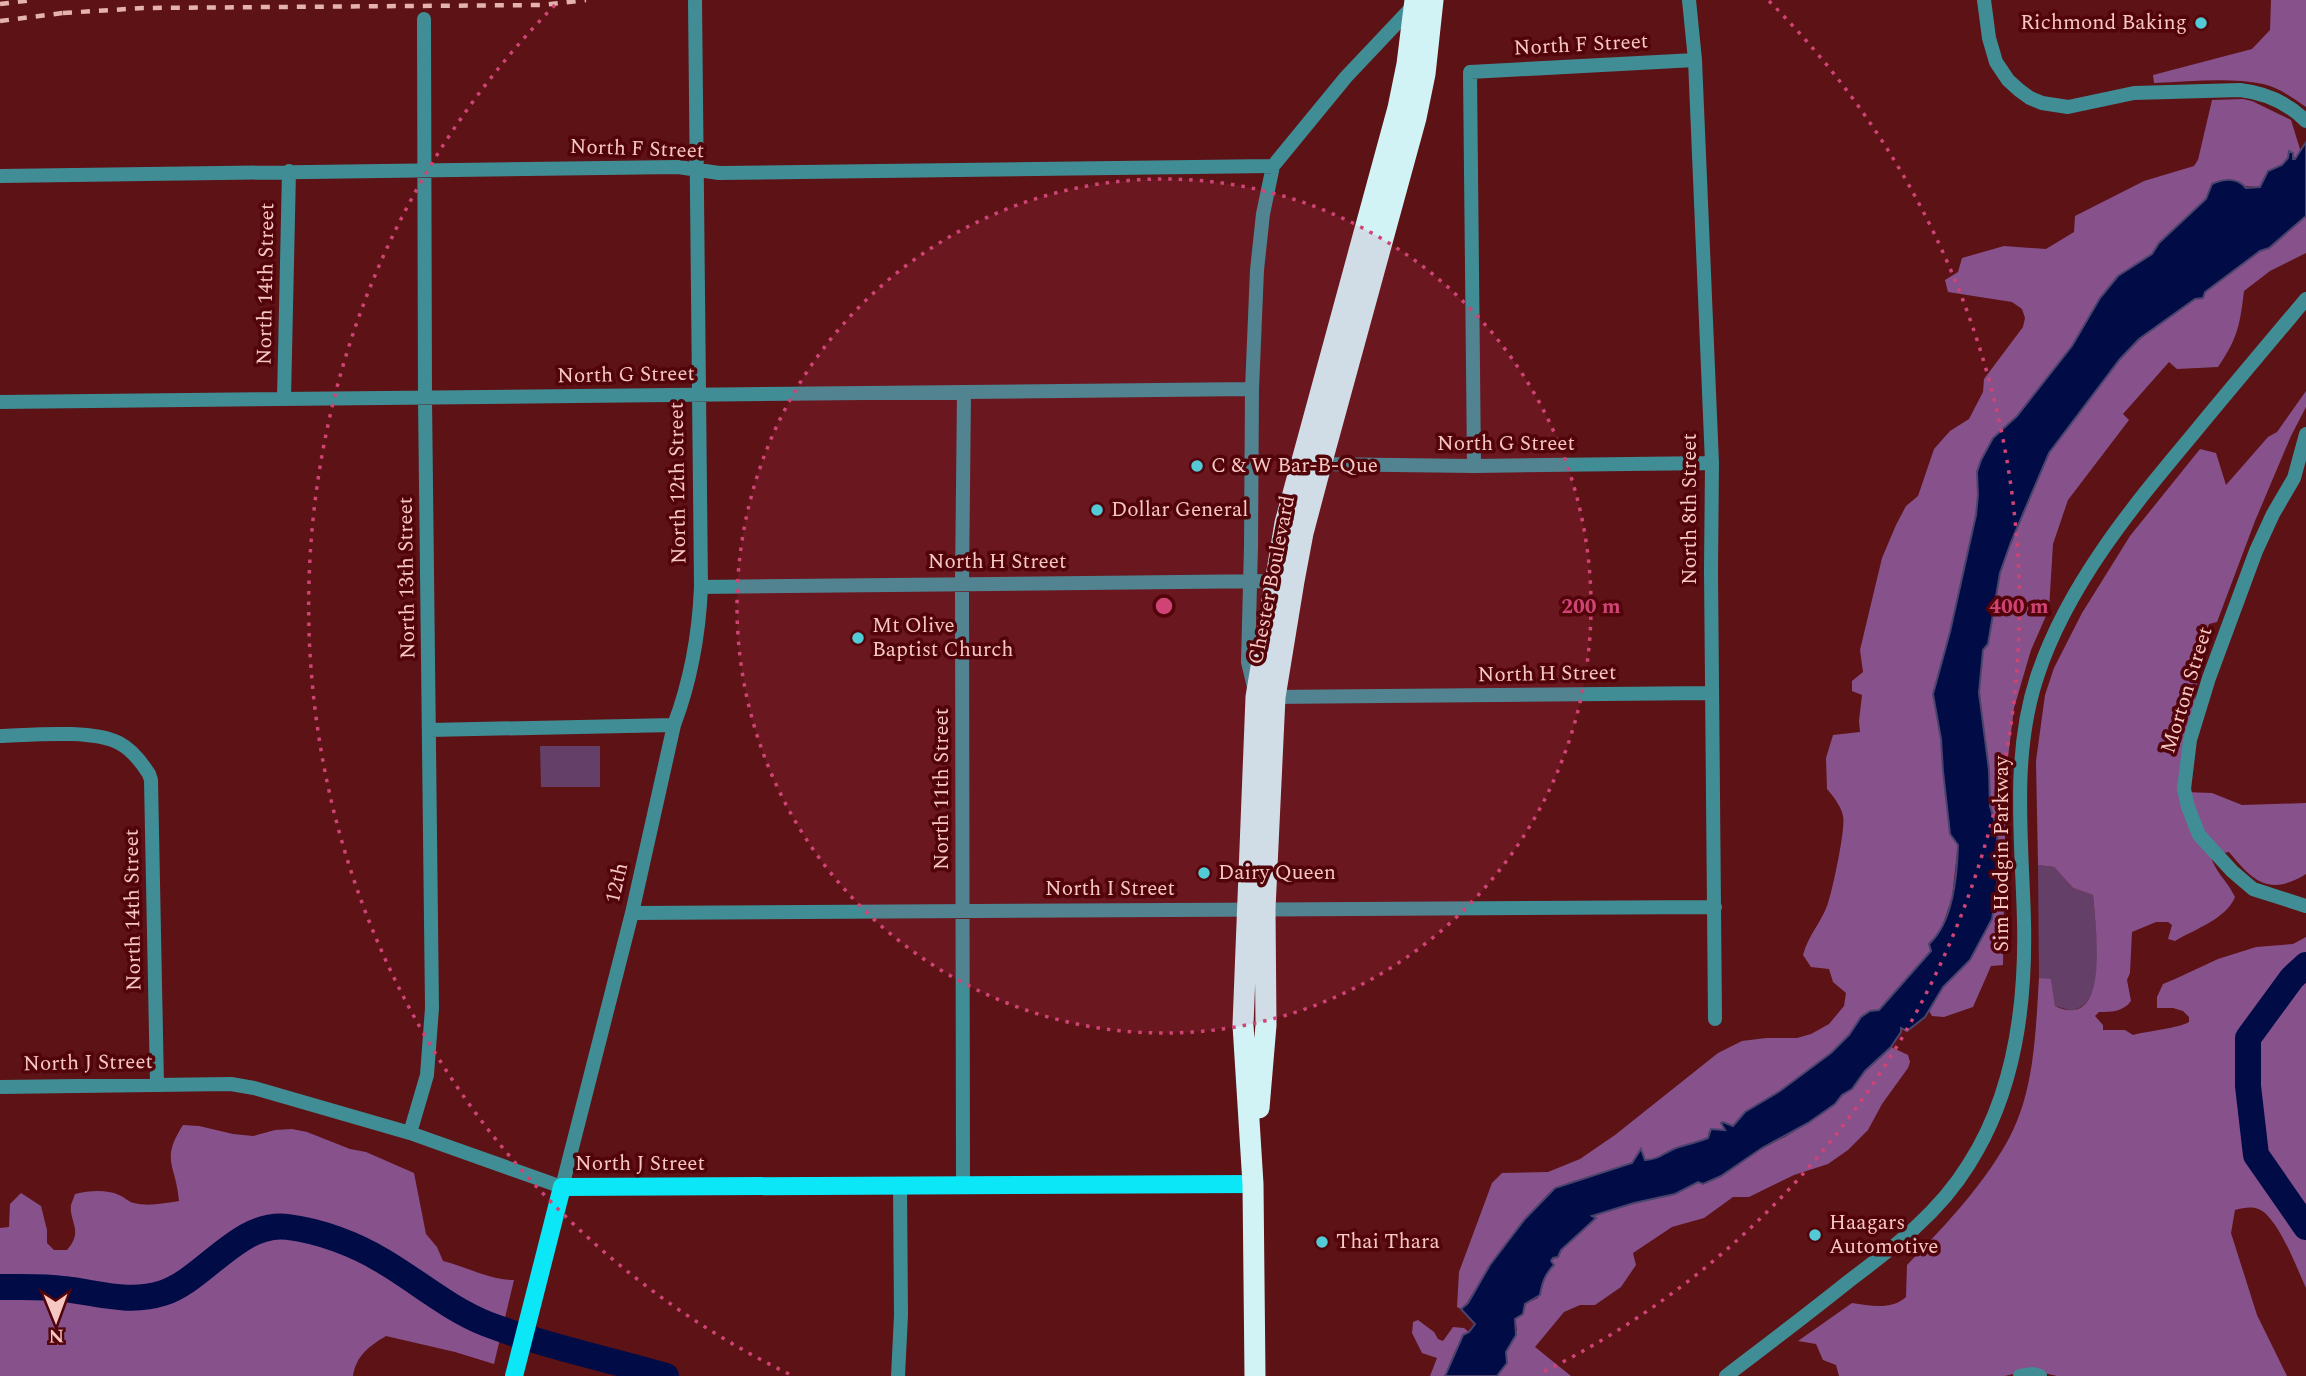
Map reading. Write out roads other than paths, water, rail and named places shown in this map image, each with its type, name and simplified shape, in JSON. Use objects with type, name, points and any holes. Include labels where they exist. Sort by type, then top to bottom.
[{"type":"highway","name":"Chester Boulevard","points":[[1407,113],[1407,64],[1417,0]]},
{"type":"highway","name":"Chester Boulevard","points":[[1255,1376],[1254,1184],[1266,1025],[1256,910],[1266,697],[1284,581],[1303,533],[1310,464],[1407,113],[1425,74],[1433,0]]},
{"type":"main road","name":"North J Street","points":[[562,1187],[1254,1184]]},
{"type":"main road","points":[[515,1376],[562,1187]]},
{"type":"street","name":"North 12th Street","points":[[695,0],[701,587]]},
{"type":"street","points":[[1273,166],[1346,77],[1417,0]]},
{"type":"street","name":"North 8th Street","points":[[1689,0],[1695,60],[1712,463],[1715,1019]]},
{"type":"street","points":[[1984,0],[1989,38],[1996,62],[2008,80],[2019,90],[2042,103],[2068,107],[2134,93],[2241,90],[2264,95],[2302,116]]},
{"type":"street","name":"North 13th Street","points":[[410,1133],[427,1075],[430,1054],[424,19]]},
{"type":"street","name":"North F Street","points":[[1474,466],[1470,72],[1695,60]]},
{"type":"street","name":"North F Street","points":[[0,176],[678,167],[719,173],[1273,166]]},
{"type":"street","name":"Chester Boulevard","points":[[1266,697],[1248,663],[1249,583],[1257,270],[1263,214],[1273,166]]},
{"type":"street","name":"North 14th Street","points":[[284,399],[289,171]]},
{"type":"street","name":"Sim Hodgin Parkway","points":[[1726,1376],[1916,1227],[1953,1188],[1982,1143],[2006,1082],[2020,1018],[2024,940],[2021,765],[2026,718],[2042,663],[2070,604],[2127,516],[2306,299]]},
{"type":"street","name":"North G Street","points":[[0,402],[1252,390]]},
{"type":"street","name":"North 11th Street","points":[[964,392],[964,1185]]},
{"type":"street","name":"Morton Street","points":[[2306,434],[2300,480],[2273,514],[2256,551],[2209,678],[2190,740],[2184,789],[2199,835],[2232,871],[2253,889],[2306,906]]},
{"type":"street","name":"North G Street","points":[[1310,464],[1474,466],[1712,463]]},
{"type":"street","name":"North H Street","points":[[701,587],[1284,581]]},
{"type":"street","name":"12th","points":[[562,1187],[632,914],[674,725],[684,698],[696,648],[701,587]]},
{"type":"street","name":"North H Street","points":[[1266,697],[1712,693]]},
{"type":"street","points":[[429,730],[674,725]]},
{"type":"street","name":"North 14th Street","points":[[0,736],[103,737],[122,745],[144,767],[151,780],[157,1085]]},
{"type":"street","name":"North I Street","points":[[632,914],[1715,907]]},
{"type":"street","name":"North J Street","points":[[0,1087],[231,1084],[254,1088],[410,1133],[562,1187]]},
{"type":"street","points":[[898,1376],[901,1315],[900,1185]]},
{"type":"street","points":[[2020,1376],[2040,1376]]},
{"type":"waterway","points":[[2306,965],[2292,978],[2248,1038],[2248,1086],[2256,1155],[2306,1227]]},
{"type":"waterway","points":[[0,1287],[56,1288],[126,1298],[150,1296],[178,1286],[238,1241],[271,1227],[288,1227],[325,1235],[361,1249],[460,1311],[487,1324],[554,1346],[666,1376]]},
{"type":"railway","points":[[0,4],[33,0]]},
{"type":"railway","points":[[63,13],[143,8],[543,5],[586,0]]},
{"type":"railway","points":[[0,21],[71,12]]},
{"type":"place","name":"Richmond Baking","points":[[2201,23]]},
{"type":"place","name":"C & W Bar-B-Que","points":[[1197,466]]},
{"type":"place","name":"Dollar General","points":[[1097,510]]},
{"type":"place","name":"Mt Olive Baptist Church","points":[[858,638]]},
{"type":"place","name":"Dairy Queen","points":[[1204,873]]},
{"type":"place","name":"Haagars Automotive","points":[[1815,1235]]},
{"type":"place","name":"Thai Thara","points":[[1322,1242]]}]
